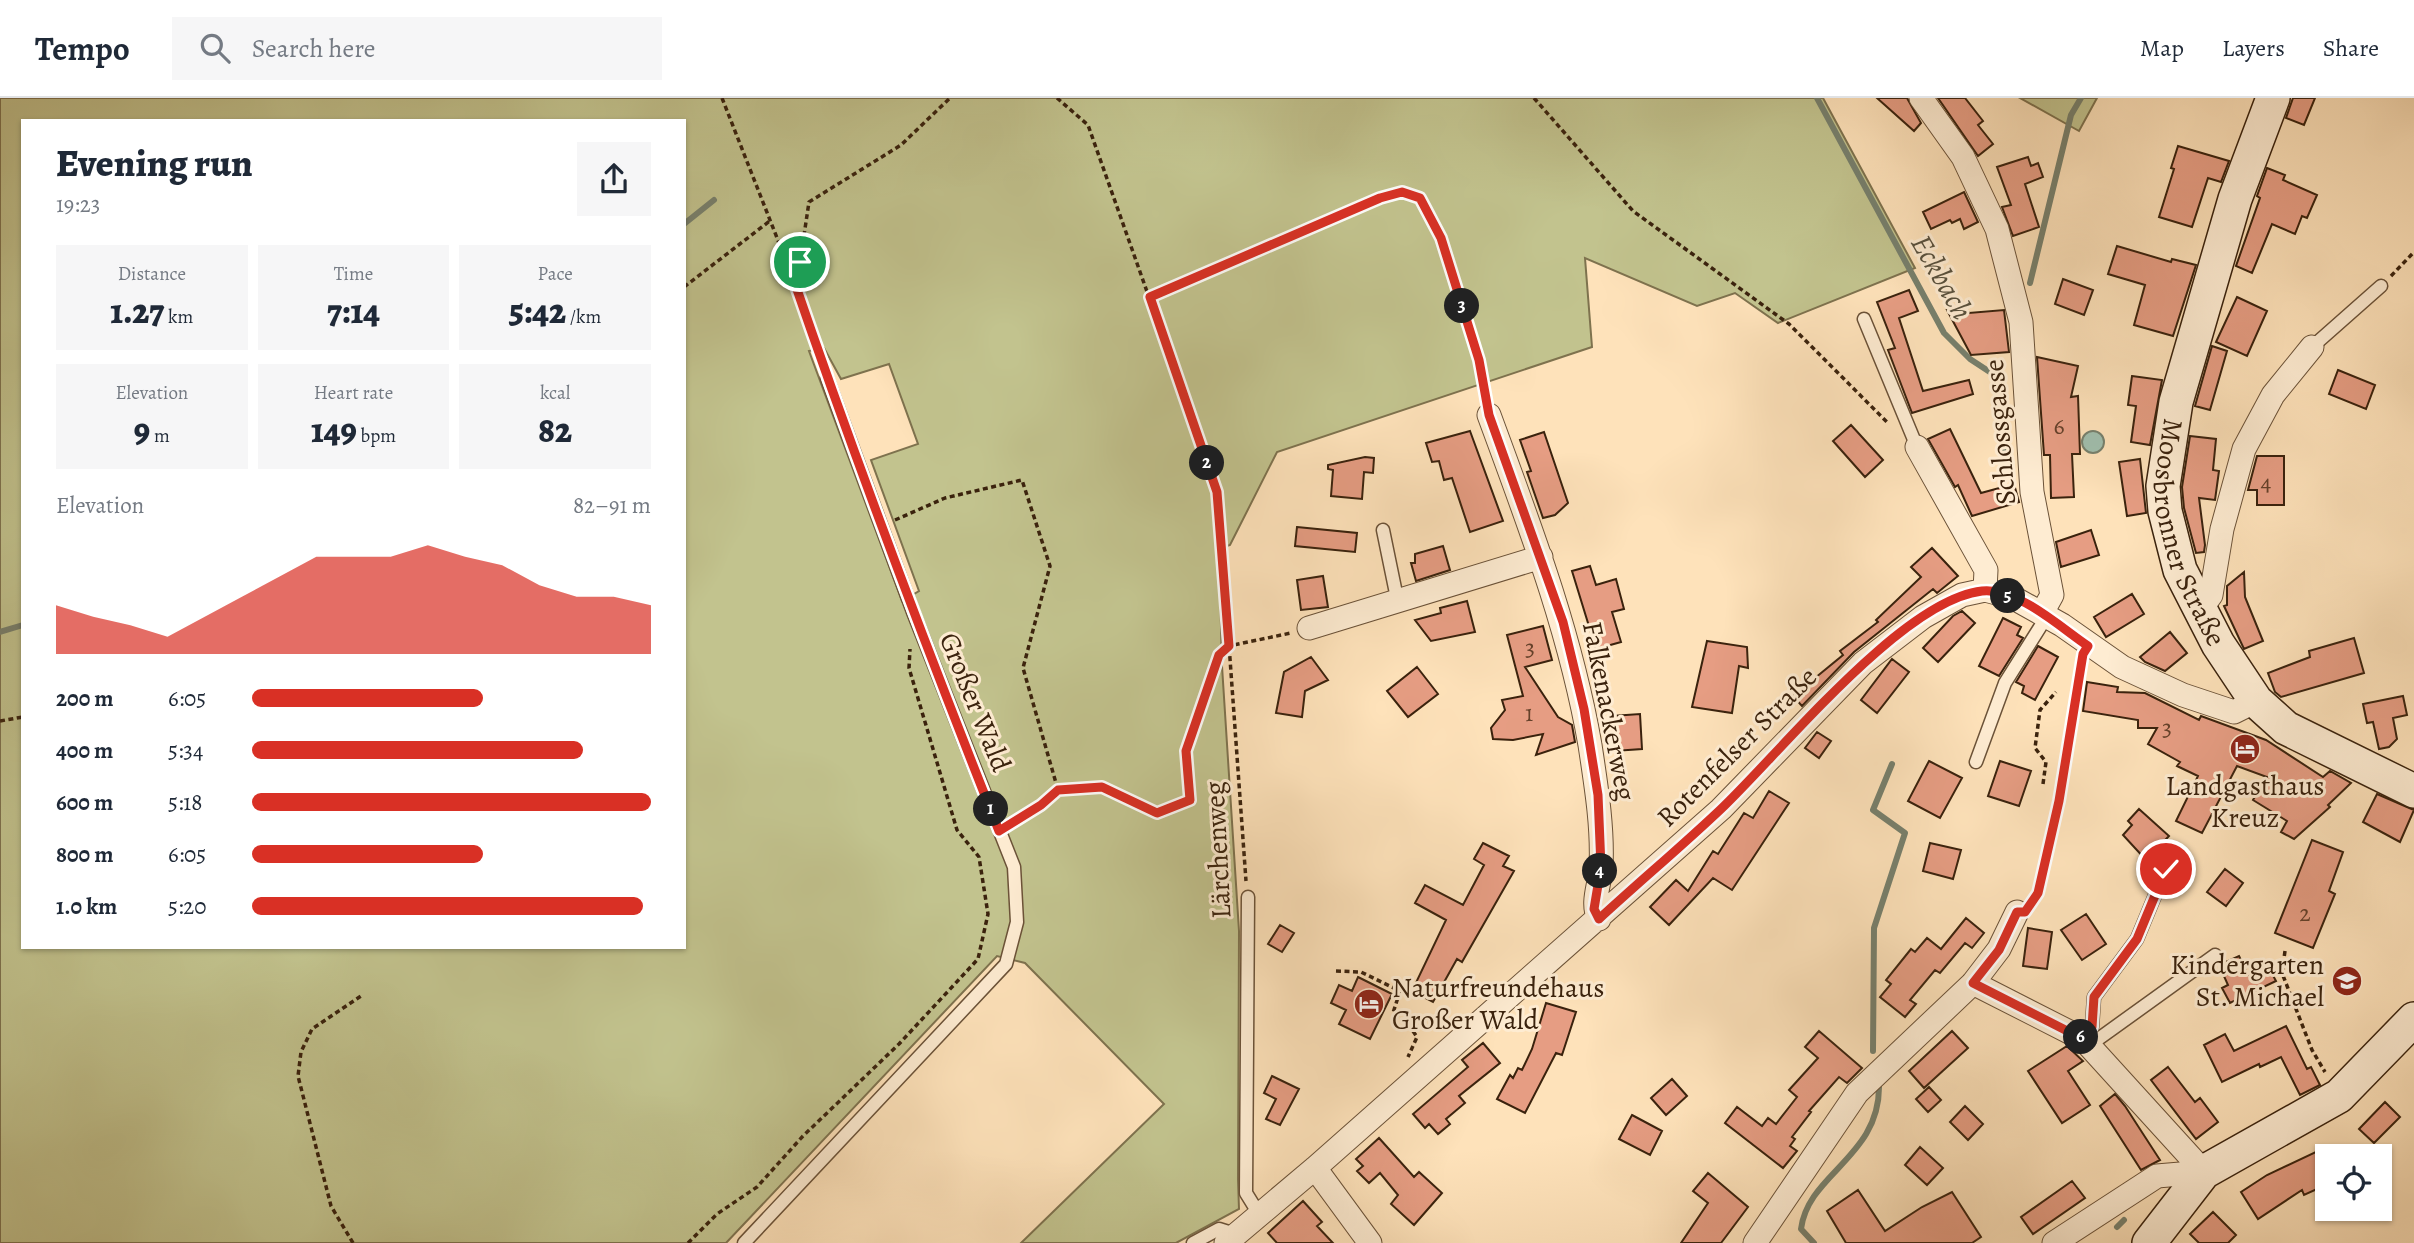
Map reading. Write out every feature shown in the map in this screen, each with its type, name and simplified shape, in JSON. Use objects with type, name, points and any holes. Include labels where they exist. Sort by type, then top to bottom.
[{"type":"main road","name":"Moosbronner Straße","points":[[2273,98],[2235,199],[2176,402],[2163,486],[2165,511],[2180,570],[2218,644],[2256,701],[2286,728],[2414,791]]},
{"type":"main road","points":[[2149,1243],[2204,1172],[2339,1096],[2414,1019]]},
{"type":"street","name":"Schlossgasse","points":[[1921,98],[1963,157],[1997,229],[2021,322],[2032,492],[2052,595],[2044,614]]},
{"type":"street","points":[[2201,609],[2211,595],[2222,529],[2244,449],[2273,395],[2312,347]]},
{"type":"street","name":"Falkenackerweg","points":[[1489,415],[1563,622],[1584,709],[1598,795],[1601,867],[1594,909],[1599,919]]},
{"type":"street","points":[[1917,447],[1986,570],[1985,590],[2012,597],[2044,614],[2122,667],[2183,695],[2234,712],[2256,701]]},
{"type":"street","points":[[1309,628],[1398,603],[1541,557]]},
{"type":"street","name":"Rotenfelser Straße","points":[[1231,1239],[1599,919],[1721,809],[1863,663],[1923,617],[1962,595],[1985,590]]},
{"type":"street","points":[[1755,1243],[1857,1093],[1973,983],[1999,950],[2017,912]]},
{"type":"street","points":[[1973,983],[2087,1042],[2204,1172]]},
{"type":"street","points":[[1315,1168],[1370,1243]]},
{"type":"street","points":[[2054,1243],[2157,1176],[2204,1172]]},
{"type":"lane","points":[[2312,347],[2381,286]]},
{"type":"lane","points":[[1864,319],[1917,447]]},
{"type":"lane","name":"Großer Wald","points":[[744,1243],[1006,964],[1017,922],[1014,867],[913,612],[827,378]]},
{"type":"lane","points":[[1383,530],[1398,603]]},
{"type":"lane","points":[[1976,762],[2005,683],[2044,614]]},
{"type":"lane","points":[[2087,1042],[2092,1027],[2094,997],[2137,939],[2166,869]]},
{"type":"lane","name":"Lärchenweg","points":[[1248,897],[1246,1193],[1259,1214]]},
{"type":"lane","points":[[2087,1042],[2215,955]]},
{"type":"lane","points":[[1193,1243],[1219,1229],[1231,1239]]},
{"type":"path","points":[[722,98],[792,275],[827,378]]},
{"type":"path","points":[[792,275],[800,262],[809,202],[901,145],[950,98]]},
{"type":"path","name":"Lärchenweg","points":[[1057,98],[1088,125],[1217,492],[1248,897]]},
{"type":"path","points":[[1534,98],[1633,211],[1789,324],[1907,442],[1917,447]]},
{"type":"path","points":[[1150,297],[1380,198],[1402,192],[1420,198],[1445,250],[1479,360],[1489,415]]},
{"type":"path","points":[[686,285],[771,220]]},
{"type":"path","points":[[2381,286],[2414,252]]},
{"type":"path","points":[[883,525],[945,498],[1021,480],[1050,566],[1023,668],[1058,790]]},
{"type":"path","points":[[688,1243],[717,1214],[757,1187],[803,1136],[899,1044],[978,959],[988,914],[979,858],[957,830],[909,668],[913,612]]},
{"type":"path","points":[[999,831],[1041,805],[1058,790],[1102,787],[1157,813],[1190,800],[1186,751],[1219,655],[1229,646],[1275,638]]},
{"type":"path","points":[[2017,912],[2025,912],[2038,893],[2059,801],[2083,654],[2088,646]]},
{"type":"path","points":[[2043,784],[2046,762],[2035,748],[2040,710],[2056,692]]},
{"type":"path","points":[[0,721],[21,717]]},
{"type":"path","points":[[2285,951],[2282,972],[2312,1050],[2339,1096]]},
{"type":"path","points":[[1336,971],[1361,972],[1400,991],[1393,1013],[1406,1021],[1417,1037],[1407,1059]]},
{"type":"path","points":[[353,1243],[331,1206],[298,1076],[301,1052],[312,1029],[361,996]]},
{"type":"green space","points":[[0,98],[1823,98],[1915,268],[1778,323],[1735,293],[1697,306],[1585,258],[1592,347],[1277,452],[1230,545],[1219,549],[1222,666],[1239,931],[1239,1209],[1176,1243],[1021,1243],[1164,1104],[1025,963],[997,956],[726,1243],[0,1243]],"holes":[[[824,348],[841,379],[889,364],[918,444],[871,460],[919,591],[902,601],[809,351]]]},
{"type":"green space","points":[[2020,98],[2097,98],[2079,131]]},
{"type":"shaded area","points":[[2093,431],[2101,434],[2104,442],[2101,450],[2093,453],[2085,450],[2082,442],[2085,434]]},
{"type":"building","points":[[1877,98],[1907,98],[1921,123],[1914,131]]},
{"type":"building","points":[[1938,98],[1965,98],[1983,121],[1978,125],[1993,144],[1978,156]]},
{"type":"building","points":[[2293,98],[2315,98],[2304,125],[2286,118]]},
{"type":"building","points":[[2178,146],[2229,161],[2221,182],[2208,178],[2192,227],[2159,217]]},
{"type":"building","points":[[2028,157],[2031,166],[2038,163],[2043,177],[2025,184],[2039,227],[2013,236],[2002,207],[2011,205],[1997,167]]},
{"type":"building","points":[[2267,168],[2285,175],[2283,180],[2317,195],[2307,218],[2302,216],[2295,234],[2272,224],[2252,273],[2236,266],[2260,198],[2257,196]]},
{"type":"building","points":[[1964,192],[1978,222],[1964,229],[1960,219],[1952,223],[1950,220],[1931,229],[1923,212]]},
{"type":"building","points":[[2117,246],[2171,262],[2172,259],[2196,265],[2173,336],[2134,325],[2145,285],[2108,274]]},
{"type":"building","points":[[2063,279],[2093,290],[2084,315],[2055,304]]},
{"type":"building","points":[[1909,290],[1918,311],[1899,318],[1923,391],[1969,380],[1973,394],[1912,413],[1888,350],[1895,348],[1877,302]]},
{"type":"building","points":[[2237,297],[2267,311],[2247,356],[2216,342]]},
{"type":"building","points":[[1966,308],[1969,313],[2004,310],[2009,352],[1971,355],[1947,310]]},
{"type":"building","points":[[2212,346],[2227,351],[2210,410],[2195,406]]},
{"type":"building","points":[[2037,357],[2078,366],[2071,397],[2078,396],[2080,454],[2072,454],[2074,497],[2051,498],[2050,455],[2044,455]]},
{"type":"building","points":[[2338,370],[2375,385],[2366,409],[2329,394]]},
{"type":"building","points":[[2132,376],[2162,380],[2150,445],[2131,442],[2136,406],[2128,405]]},
{"type":"building","points":[[1851,425],[1883,460],[1865,477],[1833,441]]},
{"type":"building","points":[[1950,429],[1981,493],[2014,484],[2019,502],[1972,516],[1958,485],[1955,487],[1928,439]]},
{"type":"building","points":[[1470,431],[1503,521],[1470,532],[1452,478],[1444,480],[1439,461],[1432,462],[1426,443]]},
{"type":"building","points":[[1544,432],[1568,503],[1555,515],[1543,518],[1527,472],[1531,471],[1520,440]]},
{"type":"building","points":[[2190,436],[2216,439],[2213,470],[2219,471],[2215,500],[2199,498],[2205,545],[2204,552],[2196,553],[2184,508],[2182,487]]},
{"type":"building","points":[[2257,456],[2284,456],[2284,505],[2257,505],[2257,490],[2248,490]]},
{"type":"building","points":[[1365,457],[1374,458],[1373,473],[1364,472],[1362,499],[1331,496],[1333,470],[1328,469],[1328,465]]},
{"type":"building","points":[[2140,459],[2146,513],[2127,516],[2119,462]]},
{"type":"building","points":[[1297,527],[1357,533],[1355,552],[1295,546]]},
{"type":"building","points":[[2091,530],[2099,555],[2061,567],[2056,542]]},
{"type":"building","points":[[1443,546],[1450,570],[1416,581],[1411,563],[1415,563],[1415,554]]},
{"type":"building","points":[[1932,548],[1958,576],[1937,593],[1933,589],[1854,652],[1802,706],[1793,696],[1843,655],[1840,651],[1878,622],[1876,620],[1921,577],[1911,567]]},
{"type":"building","points":[[1590,566],[1596,585],[1616,579],[1624,609],[1612,612],[1621,642],[1596,649],[1572,571]]},
{"type":"building","points":[[2244,572],[2245,597],[2263,641],[2244,649],[2224,606],[2227,605],[2227,586]]},
{"type":"building","points":[[1323,576],[1328,607],[1301,610],[1297,580]]},
{"type":"building","points":[[2132,594],[2144,614],[2106,637],[2094,617]]},
{"type":"building","points":[[1467,601],[1475,632],[1431,641],[1415,620],[1441,613],[1440,608]]},
{"type":"building","points":[[1962,611],[1975,623],[1938,662],[1923,648],[1953,616]]},
{"type":"building","points":[[2003,618],[2021,627],[2017,635],[2023,638],[1999,676],[1979,666]]},
{"type":"building","points":[[1543,626],[1552,660],[1525,667],[1558,717],[1572,725],[1575,742],[1536,755],[1543,734],[1513,740],[1493,739],[1491,728],[1505,710],[1502,700],[1523,696],[1507,635]]},
{"type":"building","points":[[2170,632],[2187,653],[2165,671],[2140,657]]},
{"type":"building","points":[[2354,638],[2364,673],[2281,697],[2275,692],[2268,673],[2310,657],[2309,651]]},
{"type":"building","points":[[1707,641],[1747,647],[1748,668],[1739,666],[1732,713],[1692,707]]},
{"type":"building","points":[[2038,646],[2058,657],[2035,700],[2022,693],[2024,686],[2016,682]]},
{"type":"building","points":[[1311,657],[1328,680],[1305,691],[1302,717],[1276,713],[1284,672]]},
{"type":"building","points":[[1892,659],[1909,672],[1877,713],[1861,700]]},
{"type":"building","points":[[1417,667],[1438,694],[1408,717],[1387,691]]},
{"type":"building","points":[[2087,682],[2118,687],[2117,692],[2145,693],[2199,720],[2201,716],[2266,740],[2323,777],[2330,771],[2351,783],[2328,805],[2330,807],[2294,839],[2281,832],[2287,821],[2253,800],[2267,777],[2237,766],[2202,833],[2176,821],[2198,776],[2177,766],[2180,762],[2148,744],[2157,728],[2138,728],[2138,720],[2083,711]]},
{"type":"building","points":[[2403,696],[2407,715],[2393,718],[2397,739],[2389,747],[2379,749],[2373,722],[2367,723],[2363,704]]},
{"type":"building","points":[[1640,714],[1642,749],[1614,751],[1612,716]]},
{"type":"building","points":[[1817,732],[1831,741],[1819,758],[1805,748]]},
{"type":"building","points":[[1929,761],[1962,778],[1940,818],[1908,801]]},
{"type":"building","points":[[2000,761],[2031,771],[2019,806],[1988,796]]},
{"type":"building","points":[[1769,791],[1789,803],[1732,890],[1713,878],[1669,925],[1650,907],[1676,880],[1688,891],[1713,851],[1718,854],[1744,813],[1753,818]]},
{"type":"building","points":[[2377,794],[2414,810],[2400,842],[2363,822]]},
{"type":"building","points":[[2139,809],[2169,836],[2146,860],[2123,835],[2132,825],[2128,821]]},
{"type":"building","points":[[2312,840],[2343,852],[2329,891],[2335,894],[2313,948],[2275,933]]},
{"type":"building","points":[[1483,843],[1509,856],[1503,866],[1514,871],[1462,962],[1457,959],[1433,1002],[1412,991],[1446,920],[1415,903],[1425,885],[1463,905],[1484,865],[1474,859]]},
{"type":"building","points":[[1930,843],[1961,850],[1953,879],[1923,871]]},
{"type":"building","points":[[2225,869],[2243,883],[2226,906],[2207,892]]},
{"type":"building","points":[[2086,914],[2106,944],[2082,960],[2061,930]]},
{"type":"building","points":[[1966,918],[1984,933],[1972,948],[1965,943],[1940,973],[1935,970],[1910,1000],[1916,1004],[1905,1017],[1880,997],[1891,984],[1886,980],[1911,949],[1915,952],[1927,938],[1941,949]]},
{"type":"building","points":[[1280,925],[1294,933],[1282,952],[1268,944]]},
{"type":"building","points":[[2028,928],[2052,932],[2047,969],[2023,966]]},
{"type":"building","points":[[2239,956],[2248,975],[2268,966],[2276,981],[2230,1003],[2222,988],[2228,985],[2219,965]]},
{"type":"building","points":[[1358,977],[1392,994],[1370,1039],[1339,1024],[1346,1010],[1331,1003],[1339,985],[1352,991]]},
{"type":"building","points":[[1546,1003],[1576,1012],[1562,1055],[1556,1053],[1525,1113],[1497,1099],[1510,1075],[1513,1078],[1518,1068],[1522,1070],[1532,1049]]},
{"type":"building","points":[[2286,1026],[2307,1069],[2311,1067],[2320,1085],[2300,1095],[2281,1057],[2260,1067],[2259,1064],[2222,1082],[2204,1045],[2225,1034],[2234,1051]]},
{"type":"building","points":[[1819,1031],[1862,1068],[1847,1083],[1839,1077],[1809,1111],[1811,1112],[1792,1137],[1795,1139],[1790,1146],[1797,1151],[1783,1168],[1725,1123],[1737,1107],[1762,1126],[1768,1118],[1776,1124],[1797,1097],[1789,1090],[1818,1058],[1805,1047]]},
{"type":"building","points":[[1952,1031],[1968,1048],[1924,1088],[1909,1071]]},
{"type":"building","points":[[1483,1043],[1500,1063],[1459,1096],[1465,1103],[1446,1119],[1450,1124],[1438,1134],[1429,1124],[1425,1128],[1413,1114],[1468,1067],[1462,1060]]},
{"type":"building","points":[[2067,1046],[2083,1061],[2068,1071],[2090,1105],[2062,1123],[2028,1071]]},
{"type":"building","points":[[2168,1067],[2195,1102],[2200,1098],[2218,1122],[2196,1139],[2151,1080]]},
{"type":"building","points":[[1272,1076],[1299,1089],[1280,1125],[1266,1119],[1276,1099],[1264,1093]]},
{"type":"building","points":[[1672,1079],[1687,1096],[1666,1115],[1651,1098]]},
{"type":"building","points":[[1929,1087],[1941,1100],[1928,1112],[1916,1099]]},
{"type":"building","points":[[2115,1094],[2160,1160],[2141,1170],[2100,1106]]},
{"type":"building","points":[[2385,1102],[2400,1117],[2374,1143],[2359,1129]]},
{"type":"building","points":[[1965,1106],[1983,1124],[1968,1140],[1950,1122]]},
{"type":"building","points":[[1632,1115],[1662,1131],[1650,1155],[1619,1139]]},
{"type":"building","points":[[1379,1138],[1414,1177],[1419,1172],[1442,1193],[1414,1225],[1391,1204],[1398,1195],[1380,1173],[1369,1183],[1357,1171],[1363,1166],[1356,1159]]},
{"type":"building","points":[[1920,1147],[1943,1168],[1927,1185],[1905,1165]]},
{"type":"building","points":[[2315,1152],[2315,1190],[2304,1195],[2302,1190],[2258,1219],[2241,1192],[2267,1175]]},
{"type":"building","points":[[1708,1173],[1748,1207],[1721,1243],[1681,1243],[1708,1203],[1693,1191]]},
{"type":"building","points":[[2072,1181],[2085,1198],[2033,1234],[2021,1217]]},
{"type":"building","points":[[1858,1190],[1885,1231],[1922,1207],[1952,1192],[1981,1237],[1972,1243],[1846,1243],[1827,1211]]},
{"type":"building","points":[[1303,1201],[1322,1222],[1317,1226],[1333,1243],[1277,1243],[1268,1233]]},
{"type":"building","points":[[2213,1212],[2236,1235],[2228,1243],[2199,1243],[2190,1234]]},
{"type":"waterway","name":"Eckbach","points":[[1817,98],[1944,333],[1970,359],[1999,378],[2005,474]]},
{"type":"waterway","points":[[2030,283],[2071,115],[2081,98]]},
{"type":"waterway","points":[[686,222],[714,200]]},
{"type":"waterway","points":[[0,632],[21,626]]},
{"type":"waterway","points":[[1873,1051],[1874,928],[1905,833],[1873,810],[1892,764]]},
{"type":"waterway","points":[[1814,1243],[1801,1229],[1806,1210],[1816,1193],[1869,1130],[1877,1109],[1879,1084]]},
{"type":"waterway","points":[[2117,1227],[2124,1220]]},
{"type":"place","name":"Landgasthaus Kreuz","points":[[2245,749]]},
{"type":"place","name":"Kindergarten St. Michael","points":[[2347,981]]},
{"type":"place","name":"Naturfreundehaus Großer Wald","points":[[1369,1004]]},
{"type":"route","points":[[800,262],[792,275],[827,378],[913,612],[999,831],[1041,805],[1058,790],[1102,787],[1157,813],[1190,800],[1186,751],[1219,655],[1229,646],[1217,492],[1150,297],[1380,198],[1402,192],[1420,198],[1441,238],[1479,360],[1489,415],[1563,622],[1584,709],[1598,795],[1601,867],[1594,909],[1599,919],[1721,809],[1863,663],[1923,617],[1962,595],[1985,590],[2012,597],[2042,613],[2088,646],[2083,654],[2059,801],[2038,893],[2025,912],[2017,912],[1999,950],[1973,983],[2083,1039],[2092,1027],[2094,997],[2115,965],[2137,939],[2166,869]]}]
